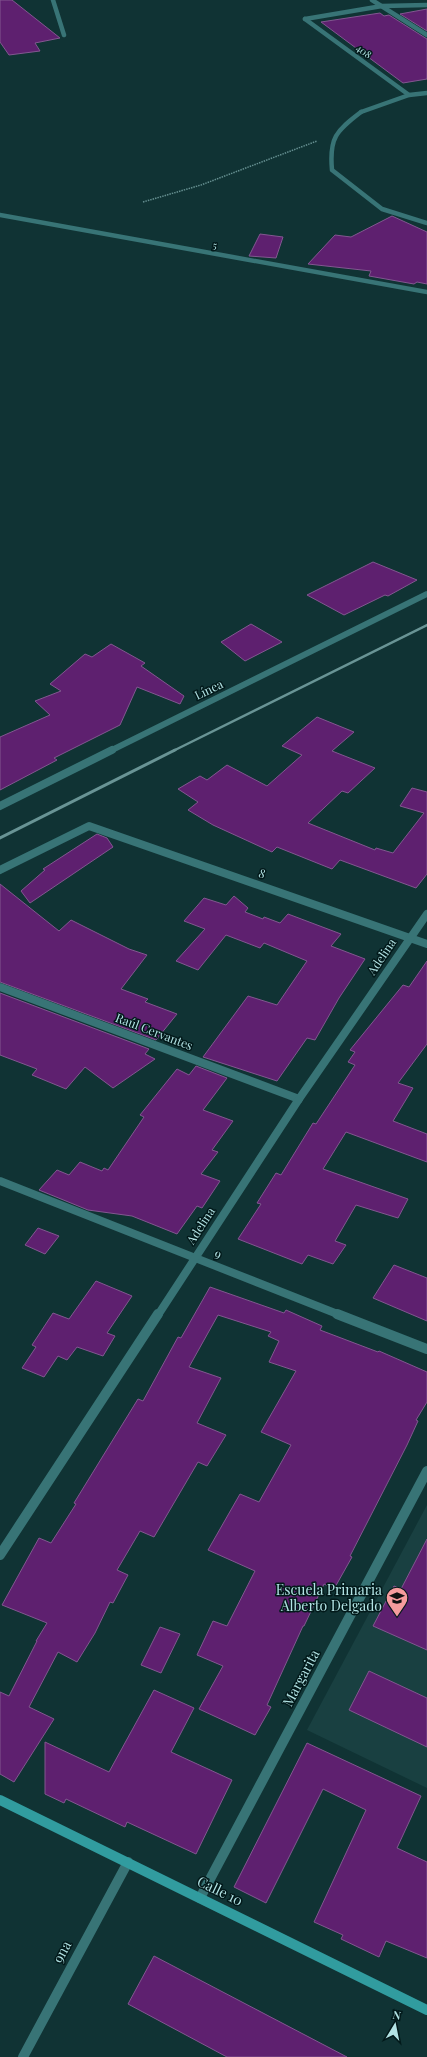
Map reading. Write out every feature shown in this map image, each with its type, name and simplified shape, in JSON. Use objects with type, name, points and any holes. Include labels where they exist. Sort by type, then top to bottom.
[{"type":"street","points":[[53,0],[64,35]]},
{"type":"street","points":[[372,0],[427,35]]},
{"type":"street","points":[[382,6],[427,5]]},
{"type":"street","name":"408","points":[[382,6],[305,19],[411,96]]},
{"type":"street","points":[[427,93],[411,96],[361,112],[334,135],[330,150],[332,170],[382,209],[427,223]]},
{"type":"street","name":"5","points":[[0,215],[427,292]]},
{"type":"street","name":"Línea","points":[[0,806],[427,594]]},
{"type":"street","name":"8","points":[[0,870],[89,826],[427,944]]},
{"type":"street","name":"Adelina","points":[[0,1555],[299,1100],[427,914]]},
{"type":"street","name":"Raúl Cervantes","points":[[0,987],[299,1100]]},
{"type":"street","name":"9","points":[[0,1181],[427,1349]]},
{"type":"street","name":"Margarita","points":[[200,1898],[427,1471]]},
{"type":"street","name":"Calle 10","points":[[0,1800],[427,2010]]},
{"type":"street","name":"9na","points":[[23,2057],[128,1862]]},
{"type":"path","points":[[143,202],[201,185],[334,135]]},
{"type":"shaded area","name":"Escuela Primaria Alberto Delgado","points":[[427,1505],[427,1788],[307,1730]]},
{"type":"building","points":[[0,0],[12,0],[60,38],[35,43],[40,51],[9,55],[0,42]]},
{"type":"building","points":[[427,9],[427,31],[400,14]]},
{"type":"building","points":[[380,13],[384,16],[389,15],[427,39],[427,79],[403,83],[321,22]]},
{"type":"building","points":[[392,216],[427,232],[427,284],[417,282],[414,284],[369,276],[371,271],[308,264],[335,235],[351,237]]},
{"type":"building","points":[[260,234],[283,237],[276,258],[249,256]]},
{"type":"building","points":[[373,562],[417,580],[388,596],[385,595],[344,615],[307,595]]},
{"type":"building","points":[[251,624],[282,642],[245,661],[221,642]]},
{"type":"building","points":[[111,644],[145,663],[141,666],[184,696],[180,704],[137,687],[120,725],[54,758],[57,760],[0,790],[0,737],[50,715],[35,701],[61,691],[50,684],[85,654],[92,657]]},
{"type":"building","points":[[317,717],[354,732],[332,751],[375,768],[348,793],[342,791],[308,823],[375,850],[376,848],[393,853],[424,813],[400,806],[412,788],[427,792],[427,874],[416,888],[340,860],[332,869],[277,847],[272,852],[213,825],[188,810],[198,802],[178,789],[200,776],[207,780],[227,765],[267,786],[302,755],[282,746]]},
{"type":"building","points":[[97,834],[107,838],[113,847],[30,903],[21,891],[45,870],[43,869]]},
{"type":"building","points":[[0,884],[59,931],[71,920],[129,949],[147,955],[121,989],[148,999],[145,1002],[177,1014],[156,1040],[0,982]]},
{"type":"building","points":[[234,896],[248,908],[245,912],[263,919],[264,917],[280,923],[288,914],[341,934],[331,946],[365,959],[339,998],[315,1040],[307,1038],[277,1081],[203,1057],[248,996],[277,1005],[307,961],[264,943],[260,948],[226,935],[198,970],[176,961],[205,929],[184,921],[204,898],[226,905]]},
{"type":"building","points":[[427,961],[427,1044],[398,1083],[413,1088],[393,1121],[427,1134],[427,1162],[346,1132],[323,1169],[408,1199],[398,1218],[356,1205],[335,1241],[346,1245],[333,1264],[308,1255],[302,1264],[238,1239],[261,1204],[257,1203],[276,1173],[281,1175],[313,1123],[316,1124],[355,1065],[348,1062],[355,1052],[350,1050],[403,985],[409,987]]},
{"type":"building","points":[[0,993],[149,1049],[145,1054],[155,1059],[113,1088],[85,1067],[66,1089],[32,1075],[37,1069],[0,1055]]},
{"type":"building","points":[[196,1066],[227,1078],[203,1110],[233,1121],[212,1150],[218,1152],[201,1174],[220,1181],[202,1208],[197,1206],[177,1234],[132,1216],[88,1210],[39,1190],[57,1170],[69,1175],[80,1162],[102,1171],[104,1168],[108,1170],[144,1117],[140,1115],[177,1069],[189,1075]]},
{"type":"building","points":[[38,1228],[59,1236],[45,1254],[25,1245]]},
{"type":"building","points":[[394,1265],[427,1278],[427,1321],[373,1298]]},
{"type":"building","points":[[96,1281],[132,1296],[107,1333],[115,1336],[103,1356],[77,1347],[67,1360],[58,1356],[44,1377],[22,1368],[36,1347],[32,1345],[53,1313],[69,1319]]},
{"type":"building","points":[[210,1287],[284,1313],[286,1310],[322,1326],[320,1330],[378,1352],[379,1351],[427,1372],[427,1402],[416,1420],[418,1421],[407,1445],[350,1556],[352,1557],[334,1589],[324,1584],[267,1705],[271,1707],[255,1735],[199,1709],[223,1666],[197,1655],[213,1621],[227,1626],[255,1571],[208,1550],[240,1494],[259,1502],[291,1445],[261,1432],[296,1371],[269,1362],[279,1341],[268,1336],[271,1332],[218,1315],[189,1367],[221,1378],[197,1423],[226,1435],[207,1466],[198,1462],[154,1537],[140,1531],[117,1570],[128,1575],[113,1603],[110,1602],[95,1633],[77,1662],[58,1652],[29,1707],[54,1719],[14,1782],[0,1774],[0,1692],[9,1696],[36,1641],[47,1623],[2,1605],[39,1538],[51,1543],[76,1504],[74,1503],[138,1399],[143,1401],[178,1337],[181,1338]]},
{"type":"building","points":[[427,1539],[427,1650],[373,1626],[394,1586],[401,1589]]},
{"type":"building","points":[[160,1627],[180,1634],[161,1673],[141,1665]]},
{"type":"building","points":[[369,1671],[427,1698],[427,1747],[349,1710]]},
{"type":"building","points":[[154,1690],[194,1708],[171,1752],[232,1780],[196,1854],[127,1822],[125,1827],[66,1799],[64,1803],[45,1794],[45,1742],[109,1772]]},
{"type":"building","points":[[307,1743],[421,1796],[397,1848],[427,1862],[427,1958],[386,1941],[379,1957],[341,1939],[343,1935],[314,1922],[366,1810],[323,1789],[266,1903],[234,1887]]},
{"type":"building","points":[[154,1956],[347,2057],[227,2057],[128,2004]]},
{"type":"railway","points":[[174,751],[427,625]]},
{"type":"railway","points":[[0,838],[174,751]]},
{"type":"place","name":"Escuela Primaria Alberto Delgado","points":[[397,1618]]}]
